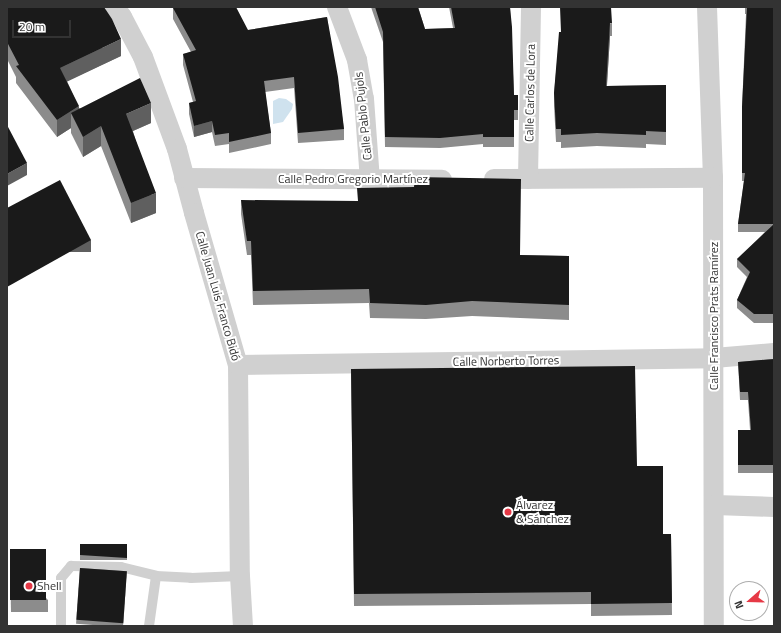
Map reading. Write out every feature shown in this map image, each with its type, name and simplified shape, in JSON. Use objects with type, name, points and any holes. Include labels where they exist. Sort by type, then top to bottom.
[{"type":"street","name":"Calle Juan Luis Franco Bidó","points":[[115,7],[122,17],[155,86],[177,149],[238,364],[240,576],[243,626]]},
{"type":"street","name":"Calle Pablo Pujols","points":[[337,7],[357,60],[364,99],[370,180]]},
{"type":"street","name":"Calle Carlos de Lora","points":[[528,179],[531,7]]},
{"type":"street","name":"Calle Francisco Prats Ramírez","points":[[707,7],[713,178],[715,505],[714,626]]},
{"type":"street","name":"Calle Pedro Gregorio Martínez","points":[[184,178],[370,180],[713,178]]},
{"type":"street","name":"Calle Norberto Torres","points":[[238,364],[714,358],[774,353]]},
{"type":"street","points":[[715,505],[774,507]]},
{"type":"lane","points":[[61,626],[61,578],[72,566],[121,567],[156,576],[190,578],[240,576]]},
{"type":"lane","points":[[149,626],[156,576]]},
{"type":"water","points":[[279,98],[286,99],[293,104],[292,109],[283,122],[273,124],[273,101]]},
{"type":"building","points":[[7,7],[104,7],[112,19],[121,39],[60,68],[79,106],[57,120],[16,66],[19,65],[7,42]]},
{"type":"building","points":[[236,7],[248,30],[327,17],[338,77],[344,129],[298,133],[294,77],[264,81],[271,133],[229,142],[229,133],[215,135],[212,121],[194,126],[189,103],[196,101],[183,54],[196,50],[173,8]]},
{"type":"building","points":[[375,7],[418,7],[425,29],[455,28],[451,7],[510,7],[514,95],[518,95],[518,110],[514,110],[514,137],[483,137],[483,134],[440,138],[385,137],[383,32]]},
{"type":"building","points":[[560,7],[611,7],[612,23],[610,23],[606,86],[666,85],[666,132],[646,131],[646,135],[597,133],[561,135],[561,129],[556,129],[554,93],[559,32],[561,32]]},
{"type":"building","points":[[747,7],[774,7],[774,224],[738,224],[745,173],[742,173],[742,107]]},
{"type":"building","points":[[140,78],[151,103],[126,114],[156,193],[131,203],[101,126],[83,137],[71,113]]},
{"type":"building","points":[[7,125],[27,163],[7,174]]},
{"type":"building","points":[[415,177],[521,179],[520,255],[569,256],[569,305],[472,301],[426,305],[370,303],[369,289],[253,291],[251,241],[247,241],[241,200],[358,201],[357,188],[414,187]]},
{"type":"building","points":[[60,180],[91,240],[7,287],[7,208]]},
{"type":"building","points":[[774,224],[774,314],[754,314],[737,300],[750,272],[737,259]]},
{"type":"building","points":[[774,359],[774,465],[738,465],[738,430],[751,430],[748,392],[740,392],[738,362]]},
{"type":"building","name":"Álvarez & Sánchez","points":[[635,366],[637,466],[663,466],[663,534],[671,534],[672,603],[591,604],[591,592],[354,594],[351,369]]},
{"type":"building","points":[[80,544],[127,544],[127,558],[80,555]]},
{"type":"building","name":"Shell","points":[[10,549],[46,549],[46,600],[10,600]]},
{"type":"building","name":"Shell","points":[[80,568],[127,571],[123,623],[76,620]]},
{"type":"place","name":"Álvarez & Sánchez","points":[[508,512]]},
{"type":"place","name":"Shell","points":[[29,586]]}]
